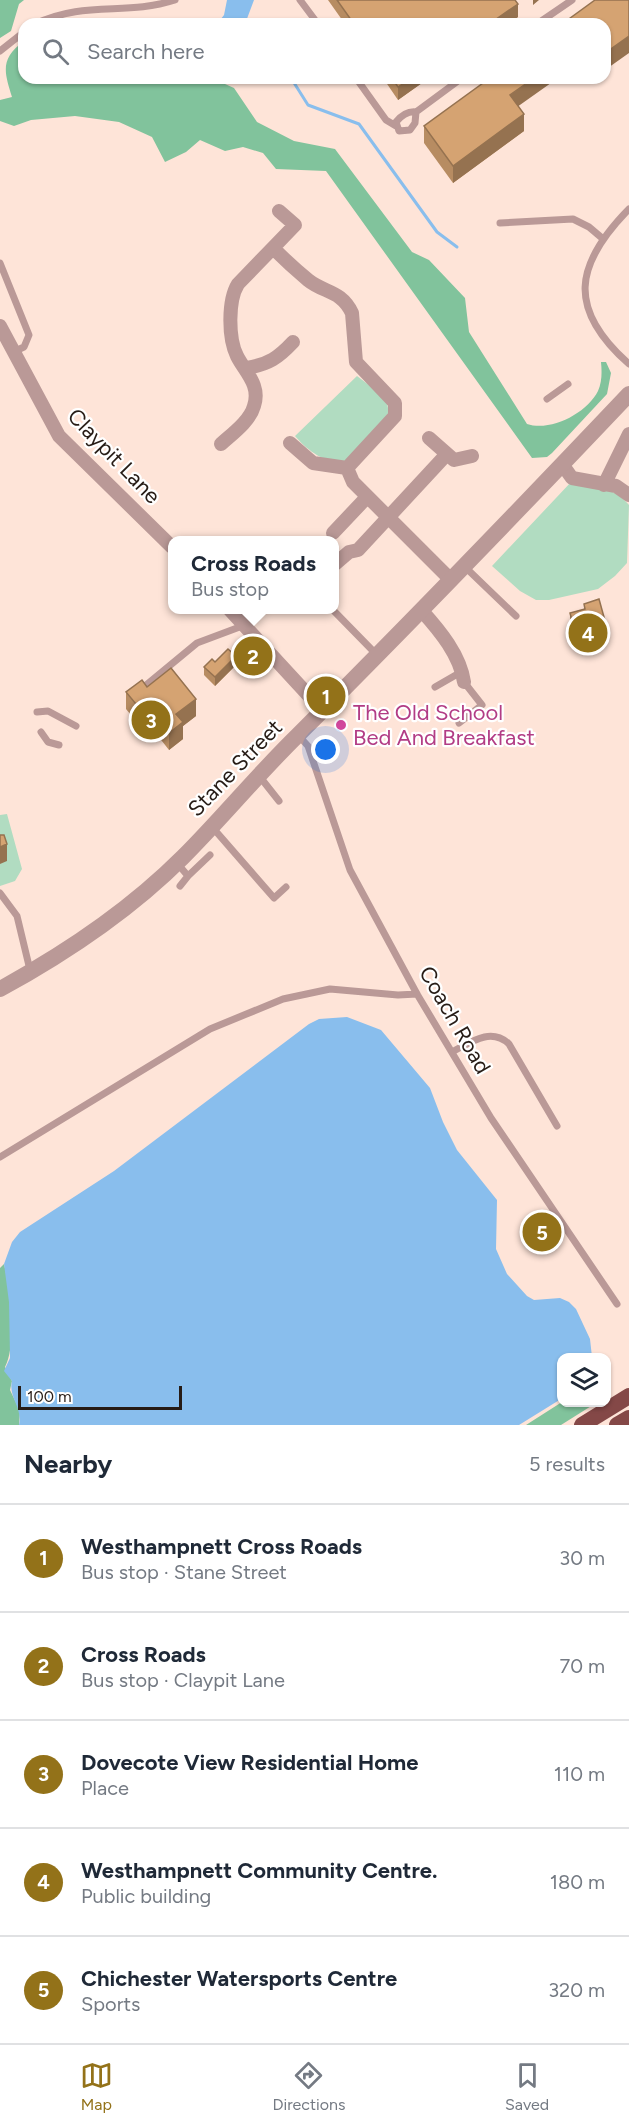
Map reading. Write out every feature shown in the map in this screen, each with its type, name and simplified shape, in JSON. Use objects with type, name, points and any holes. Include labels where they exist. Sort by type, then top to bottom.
[{"type":"highway","points":[[582,1425],[629,1396]]},
{"type":"highway","points":[[617,1425],[629,1418]]},
{"type":"street","points":[[221,444],[248,417],[254,406],[256,390],[248,368],[237,356],[231,336],[232,292],[295,225],[279,211]]},
{"type":"street","points":[[273,248],[310,282],[331,290],[350,307],[356,362],[394,403],[395,416],[347,468]]},
{"type":"street","name":"Claypit Lane","points":[[0,326],[58,436],[168,543]]},
{"type":"street","points":[[248,368],[267,365],[279,358],[293,342]]},
{"type":"street","name":"Stane Street","points":[[0,989],[30,972],[119,913],[177,863],[258,775],[422,611],[629,394]]},
{"type":"street","points":[[604,485],[629,434]]},
{"type":"street","points":[[429,438],[454,460],[472,456]]},
{"type":"street","points":[[290,443],[313,463],[347,468]]},
{"type":"street","points":[[339,561],[349,552],[358,550],[446,455]]},
{"type":"street","points":[[562,465],[572,478],[616,486],[629,495]]},
{"type":"street","points":[[347,468],[353,482],[451,580]]},
{"type":"street","points":[[333,533],[367,497]]},
{"type":"street","points":[[422,611],[441,633],[464,676]]},
{"type":"street","points":[[235,614],[323,711]]},
{"type":"lane","points":[[45,18],[75,7],[106,4],[145,6],[175,0]]},
{"type":"lane","points":[[300,0],[314,18]]},
{"type":"lane","points":[[546,18],[572,0]]},
{"type":"lane","points":[[0,51],[18,37]]},
{"type":"lane","points":[[360,84],[386,120],[403,132],[410,130],[416,112]]},
{"type":"lane","points":[[396,126],[400,118],[416,112],[454,84]]},
{"type":"lane","points":[[629,209],[602,238],[588,267],[586,302],[593,322],[604,339],[629,364]]},
{"type":"lane","points":[[500,223],[567,219],[580,222],[602,238]]},
{"type":"lane","points":[[0,263],[29,335],[24,347],[13,352]]},
{"type":"lane","points":[[547,399],[568,384]]},
{"type":"lane","points":[[464,566],[516,616]]},
{"type":"lane","points":[[338,614],[378,655]]},
{"type":"lane","points":[[130,698],[158,678],[197,643],[245,625]]},
{"type":"lane","points":[[435,687],[464,676],[482,705],[480,709],[459,723]]},
{"type":"lane","points":[[37,712],[48,711],[76,726]]},
{"type":"lane","points":[[41,732],[48,742],[59,745]]},
{"type":"lane","name":"Coach Road","points":[[298,735],[308,746],[350,870],[417,994],[491,1118],[617,1304]]},
{"type":"lane","points":[[258,775],[279,801]]},
{"type":"lane","points":[[211,826],[274,898],[286,887]]},
{"type":"lane","points":[[180,886],[210,855]]},
{"type":"lane","points":[[177,863],[188,876]]},
{"type":"lane","points":[[0,893],[17,916],[30,972]]},
{"type":"lane","points":[[0,1157],[210,1029],[283,999],[330,989],[398,995],[417,994]]},
{"type":"lane","points":[[452,1052],[484,1037],[495,1035],[502,1038],[509,1044],[557,1126]]},
{"type":"green space","points":[[0,0],[24,0],[19,4],[11,31],[0,38]]},
{"type":"green space","points":[[18,46],[18,84],[225,84],[234,88],[257,122],[294,141],[335,149],[412,252],[429,260],[465,298],[469,332],[527,424],[536,426],[557,423],[586,407],[599,388],[601,362],[606,362],[611,373],[607,394],[552,453],[547,457],[532,458],[326,171],[276,169],[263,153],[243,147],[225,151],[200,140],[186,152],[165,162],[152,137],[119,122],[75,116],[31,120],[14,126],[0,121],[0,100],[12,97],[6,66]]},
{"type":"green space","points":[[357,376],[386,398],[389,413],[349,461],[333,462],[312,452],[295,436]]},
{"type":"green space","points":[[572,481],[610,491],[629,505],[627,563],[598,589],[549,600],[536,600],[520,591],[492,566]]},
{"type":"green space","points":[[7,814],[22,869],[15,881],[0,886],[0,815]]},
{"type":"green space","points":[[4,1264],[12,1331],[9,1357],[5,1367],[12,1381],[10,1390],[20,1411],[19,1425],[0,1425],[0,1268]]},
{"type":"green space","points":[[557,1405],[557,1407],[590,1407],[561,1425],[526,1425]]},
{"type":"water","points":[[227,0],[254,0],[247,18],[222,18]]},
{"type":"water","points":[[347,1017],[381,1030],[430,1088],[457,1150],[497,1200],[496,1249],[507,1274],[527,1296],[534,1300],[560,1298],[569,1302],[576,1309],[590,1339],[592,1353],[557,1353],[557,1401],[519,1425],[19,1425],[19,1413],[11,1387],[12,1381],[4,1371],[10,1358],[9,1302],[4,1264],[12,1242],[20,1232],[114,1171],[309,1024],[319,1019]]},
{"type":"building","points":[[337,0],[515,0],[518,4],[498,18],[350,18]]},
{"type":"building","points":[[595,0],[629,0],[629,36],[611,49],[611,18],[570,18]]},
{"type":"building","points":[[482,84],[526,84],[510,95],[524,114],[453,166],[424,126]]},
{"type":"building","points":[[599,599],[607,628],[593,632],[592,627],[575,632],[570,613],[585,609],[584,604]]},
{"type":"building","points":[[228,649],[236,656],[215,677],[204,667],[212,659],[215,662]]},
{"type":"building","points":[[171,668],[196,699],[176,714],[183,722],[169,733],[151,710],[145,715],[126,692],[142,680],[147,687]]},
{"type":"building","points":[[0,835],[4,835],[7,844],[0,847]]},
{"type":"waterway","points":[[295,84],[308,105],[359,124],[437,232],[457,247]]},
{"type":"place","name":"Westhampnett Community Centre.","points":[[588,633]]},
{"type":"place","name":"Cross Roads","points":[[253,656]]},
{"type":"place","name":"Westhampnett Cross Roads","points":[[326,696]]},
{"type":"place","name":"Dovecote View Residential Home","points":[[151,720]]},
{"type":"place","name":"The Old School Bed And Breakfast","points":[[341,725]]},
{"type":"place","name":"Chichester Watersports Centre","points":[[542,1232]]}]
